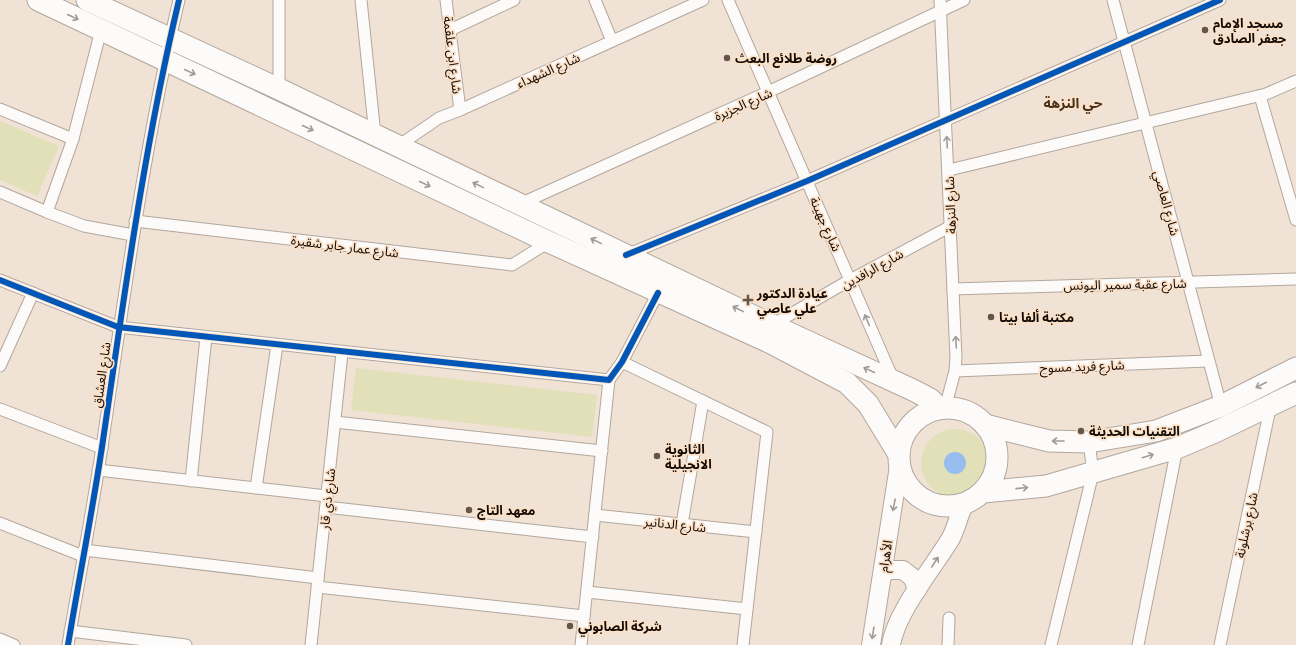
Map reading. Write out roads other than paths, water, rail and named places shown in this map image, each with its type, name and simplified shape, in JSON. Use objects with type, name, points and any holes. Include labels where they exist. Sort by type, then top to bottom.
[{"type":"highway","points":[[38,0],[549,242],[658,293],[771,343],[847,383],[868,404],[899,460],[907,485],[923,500],[943,506],[964,504],[983,492],[994,477],[997,459],[995,440],[985,424],[974,415],[960,409],[942,408],[924,414],[911,424],[902,438],[899,460]]},
{"type":"highway","points":[[87,0],[279,89],[772,326],[894,381],[930,399],[942,408]]},
{"type":"highway","points":[[985,424],[1049,441],[1089,442],[1156,431],[1221,406],[1296,368]]},
{"type":"highway","points":[[983,492],[1046,486],[1177,448],[1296,393]]},
{"type":"main road","name":"الأهرام","points":[[871,645],[899,460]]},
{"type":"main road","points":[[891,645],[893,633],[917,590],[951,537],[964,504]]},
{"type":"main road","points":[[882,576],[888,570],[904,570],[913,578],[917,590]]},
{"type":"street","name":"شارع العشاق","points":[[68,645],[102,448],[118,327],[135,221],[170,38],[179,0]]},
{"type":"street","points":[[279,0],[279,89]]},
{"type":"street","points":[[361,0],[375,135]]},
{"type":"street","name":"شارع ابن علقمة","points":[[446,0],[460,110]]},
{"type":"street","points":[[450,30],[514,0]]},
{"type":"street","points":[[595,0],[612,41]]},
{"type":"street","name":"شارع الشهداء","points":[[398,146],[439,118],[460,110],[703,0]]},
{"type":"street","name":"شارع جهينة","points":[[728,0],[894,381]]},
{"type":"street","name":"شارع الجزيرة","points":[[519,204],[768,92],[940,5],[964,0]]},
{"type":"street","name":"شارع العاصي","points":[[1113,0],[1221,406]]},
{"type":"street","points":[[626,255],[807,181],[1220,0]]},
{"type":"street","name":"شارع النزهة","points":[[940,5],[949,170],[956,371],[942,408]]},
{"type":"street","points":[[46,212],[73,139],[101,30]]},
{"type":"street","points":[[949,170],[1260,96],[1296,81]]},
{"type":"street","points":[[1260,96],[1296,220]]},
{"type":"street","points":[[0,109],[73,139]]},
{"type":"street","points":[[0,192],[46,212],[84,226],[133,235]]},
{"type":"street","name":"شارع عمار جابر شقيرة","points":[[135,221],[512,265],[549,242]]},
{"type":"street","name":"شارع الرافدين","points":[[772,326],[850,280],[951,226]]},
{"type":"street","name":"شارع عقبة سمير اليونس","points":[[953,288],[1296,279]]},
{"type":"street","points":[[0,280],[118,327],[342,353],[609,380]]},
{"type":"street","points":[[0,366],[33,293]]},
{"type":"street","points":[[581,645],[609,380],[622,362],[658,293]]},
{"type":"street","points":[[192,480],[206,337]]},
{"type":"street","points":[[256,488],[277,345]]},
{"type":"street","name":"شارع ذي قار","points":[[311,645],[342,353]]},
{"type":"street","name":"شارع فريد مسوح","points":[[956,371],[1208,361]]},
{"type":"street","points":[[622,362],[767,432],[743,645]]},
{"type":"street","points":[[682,524],[703,401]]},
{"type":"street","name":"شارع برشلونة","points":[[1220,645],[1272,404]]},
{"type":"street","points":[[0,409],[102,448]]},
{"type":"street","points":[[335,422],[602,450]]},
{"type":"street","points":[[1051,645],[1093,473],[1089,442]]},
{"type":"street","points":[[1138,645],[1177,448]]},
{"type":"street","points":[[98,470],[256,488],[326,502],[592,537]]},
{"type":"street","name":"شارع الدنانير","points":[[595,515],[756,532]]},
{"type":"street","points":[[0,523],[84,553],[584,616]]},
{"type":"street","points":[[587,592],[747,609]]},
{"type":"street","points":[[948,645],[949,618]]},
{"type":"street","points":[[70,631],[186,645]]},
{"type":"street","points":[[0,639],[14,645]]},
{"type":"water","points":[[951,452],[959,452],[966,459],[966,467],[959,474],[951,474],[944,467],[944,459]]},
{"type":"place","name":"مسجد الإمام جعفر الصادق","points":[[1205,30]]},
{"type":"place","name":"روضة طلائع البعث","points":[[727,58]]},
{"type":"place","name":"عيادة الدكتور علي عاصي","points":[[748,300]]},
{"type":"place","name":"مكتبة ألفا بيتا","points":[[991,317]]},
{"type":"place","name":"التقنيات الحديثة","points":[[1081,431]]},
{"type":"place","name":"الثانوية الانجيلية","points":[[657,456]]},
{"type":"place","name":"معهد التاج","points":[[469,510]]},
{"type":"place","name":"شركة الصابوني","points":[[570,626]]},
{"type":"district","name":"حي النزهة","points":[[1073,103]]}]
